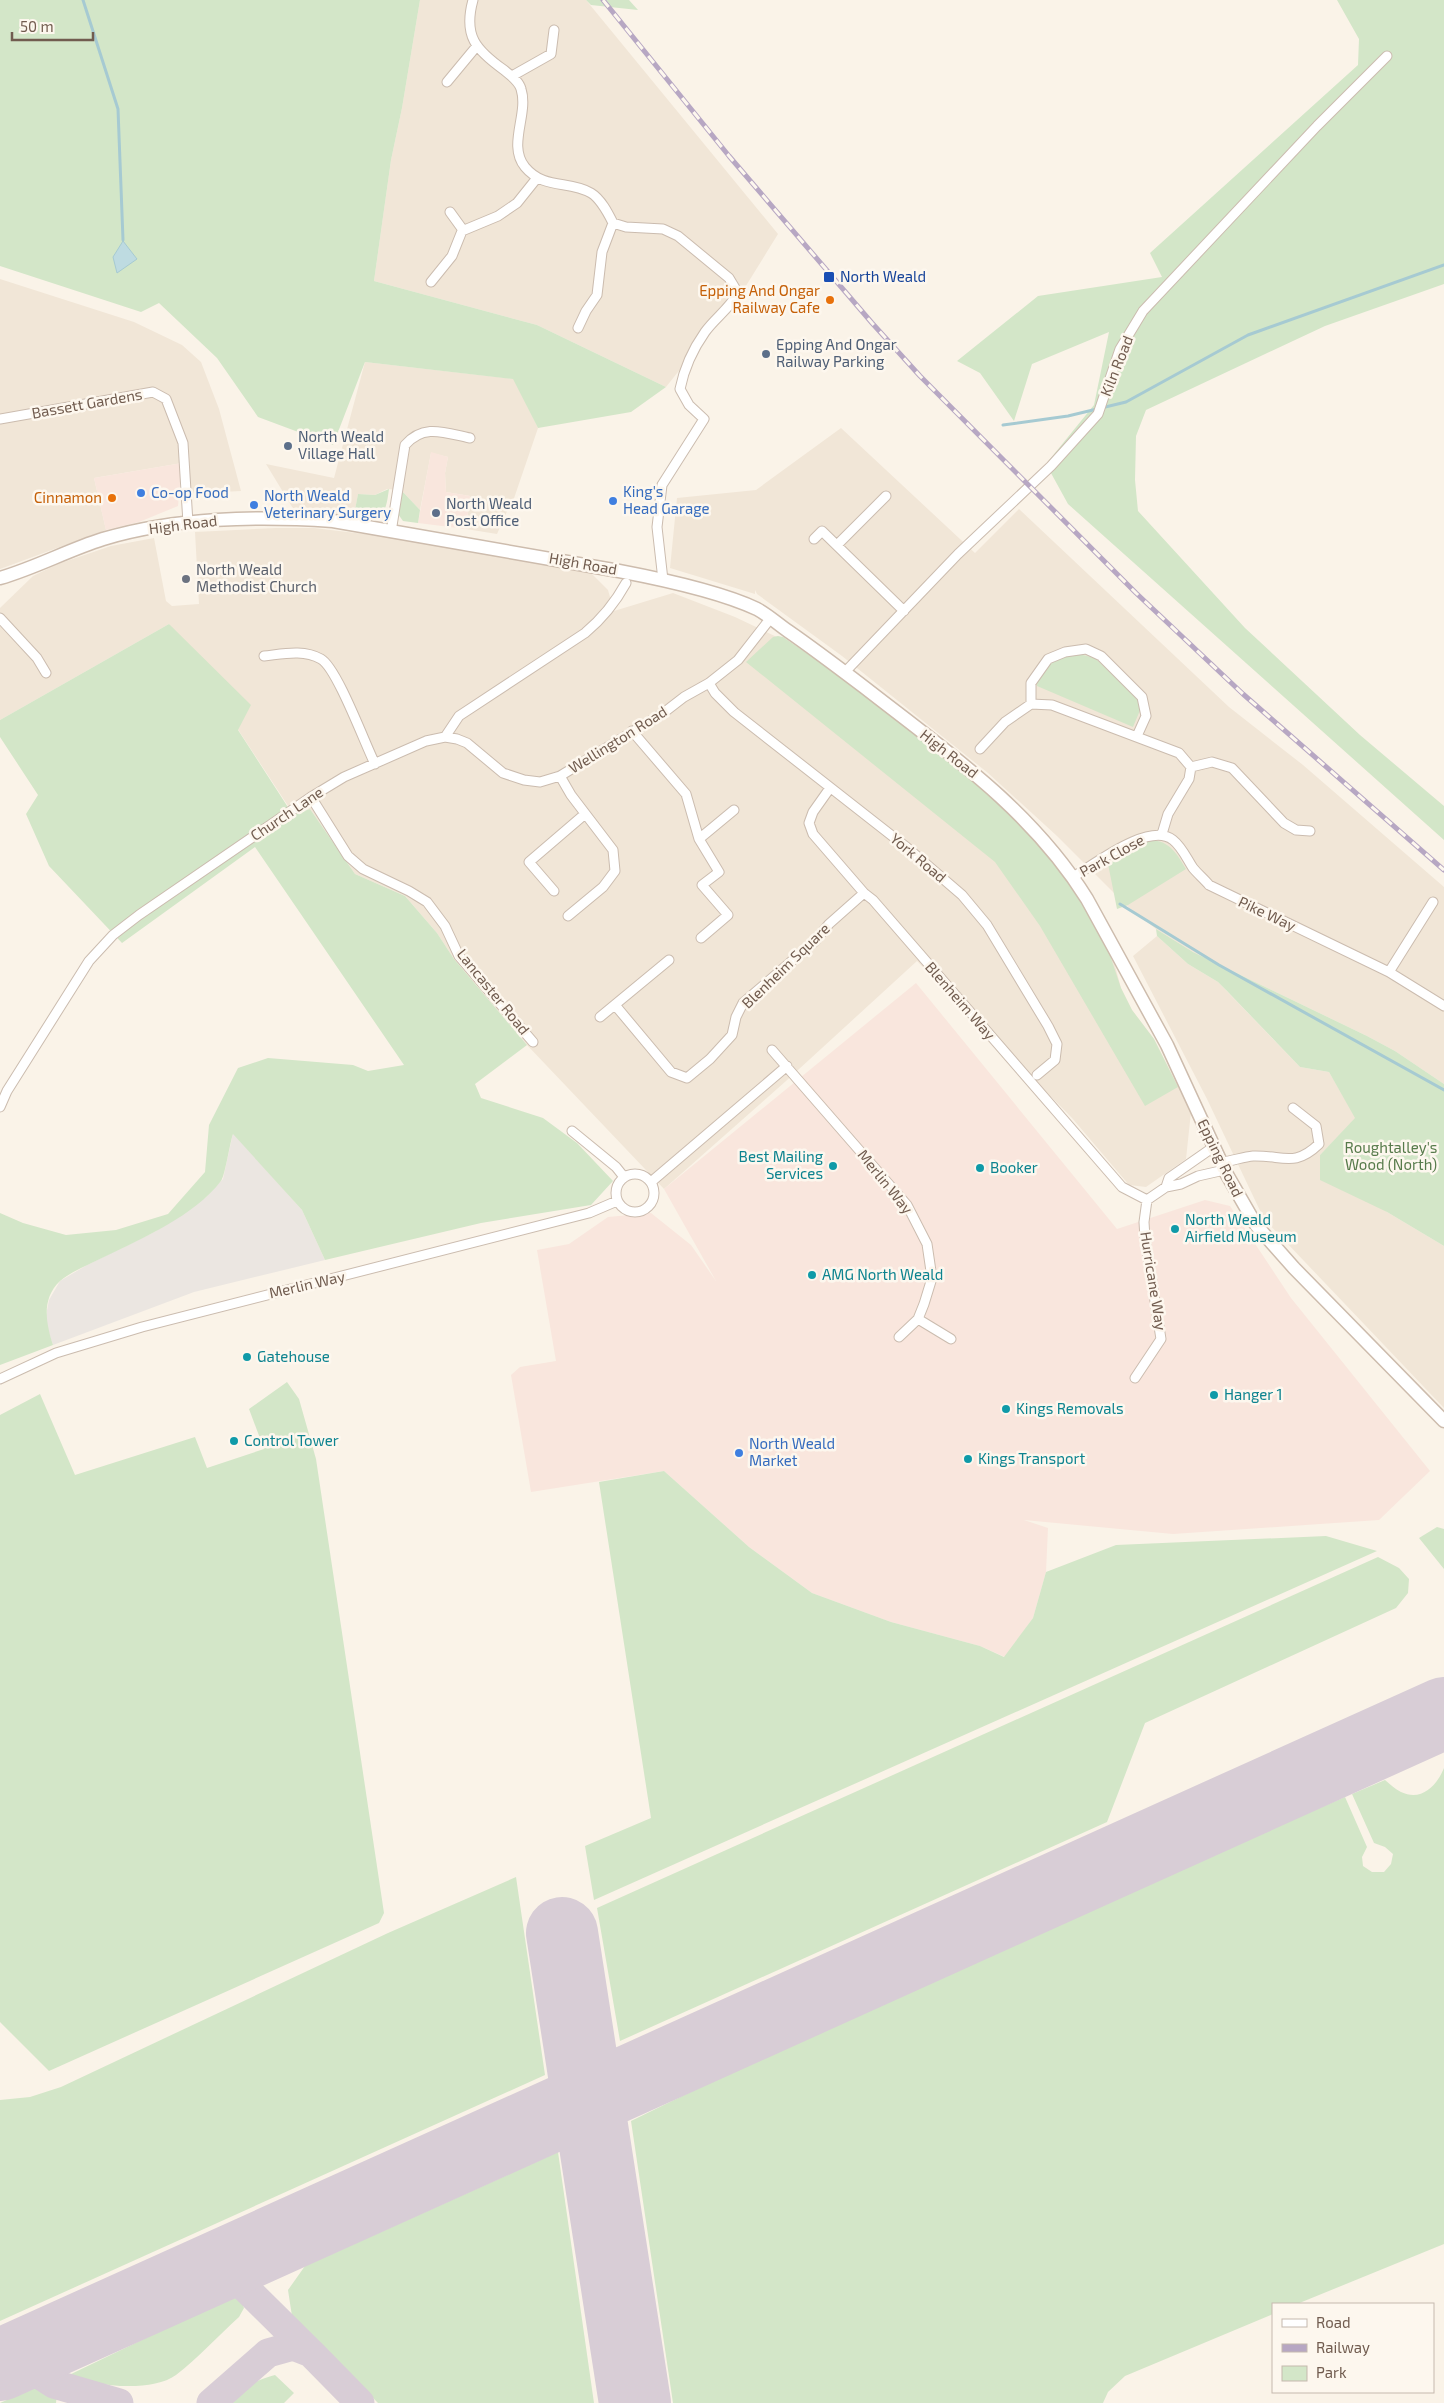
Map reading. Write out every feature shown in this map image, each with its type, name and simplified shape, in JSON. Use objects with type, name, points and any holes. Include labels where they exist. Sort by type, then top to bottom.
[{"type":"main road","name":"High Road","points":[[0,578],[103,539],[188,523],[268,517],[334,521],[663,580],[739,602],[759,610],[845,672],[998,794],[1037,831],[1073,877]]},
{"type":"main road","name":"Epping Road","points":[[1073,877],[1160,1032],[1240,1200],[1268,1240],[1444,1421]]},
{"type":"street","points":[[473,0],[470,10],[471,32],[476,48],[512,76],[521,87],[524,106],[518,149],[524,166],[537,178],[554,185],[579,188],[593,194],[606,209],[613,224],[602,252],[598,295],[586,311],[578,328]]},
{"type":"street","points":[[512,76],[551,54],[554,30]]},
{"type":"street","points":[[447,82],[476,48]]},
{"type":"street","name":"Kiln Road","points":[[845,672],[976,536],[1051,466],[1098,414],[1120,349],[1142,311],[1387,56]]},
{"type":"street","points":[[431,282],[452,256],[463,230],[498,216],[518,203],[537,178]]},
{"type":"street","points":[[450,212],[463,230]]},
{"type":"street","points":[[613,224],[626,227],[663,229],[678,236],[730,278],[738,294],[705,332],[684,370],[680,389],[689,405],[704,419],[662,485],[657,527],[663,580]]},
{"type":"street","name":"Bassett Gardens","points":[[0,419],[153,392],[166,399],[183,443],[188,523]]},
{"type":"street","points":[[390,532],[405,445],[415,434],[431,431],[470,438]]},
{"type":"street","points":[[837,545],[886,496]]},
{"type":"street","points":[[814,540],[822,531],[904,611]]},
{"type":"street","points":[[444,737],[459,716],[585,633],[602,618],[616,601],[626,583]]},
{"type":"street","points":[[0,618],[37,658],[46,673]]},
{"type":"street","name":"Wellington Road","points":[[444,737],[467,743],[503,773],[517,778],[540,782],[560,776],[709,683],[738,660],[770,619]]},
{"type":"street","points":[[1031,704],[1032,683],[1048,659],[1065,652],[1086,649],[1101,656],[1142,697],[1146,716],[1137,736]]},
{"type":"street","points":[[264,656],[302,653],[322,660],[335,677],[375,764]]},
{"type":"street","name":"York Road","points":[[709,683],[715,693],[734,712],[940,875],[962,895],[987,925],[1057,1044],[1055,1060],[1037,1075]]},
{"type":"street","points":[[980,749],[1004,722],[1031,704],[1052,705],[1179,753],[1191,766],[1212,762],[1232,768],[1284,824],[1296,830],[1310,831]]},
{"type":"street","points":[[632,731],[686,794],[700,839],[719,872],[702,885],[728,915],[701,938]]},
{"type":"street","name":"Church Lane","points":[[0,1107],[7,1091],[89,962],[113,936],[139,915],[311,797],[344,777],[426,741],[444,737]]},
{"type":"street","name":"Park Close","points":[[1073,877],[1134,841],[1151,835],[1162,834],[1168,814],[1189,779],[1191,766]]},
{"type":"street","points":[[560,776],[571,795],[613,850],[615,871],[603,887],[568,916]]},
{"type":"street","name":"Blenheim Way","points":[[830,788],[813,812],[809,823],[813,834],[864,893],[873,900],[1122,1187],[1147,1200]]},
{"type":"street","name":"Lancaster Road","points":[[311,797],[348,856],[363,869],[410,891],[427,902],[445,926],[459,956],[533,1042]]},
{"type":"street","points":[[700,839],[734,810]]},
{"type":"street","points":[[554,891],[529,862],[585,814]]},
{"type":"street","name":"Pike Way","points":[[1162,834],[1172,839],[1195,870],[1209,885],[1389,972],[1444,1006]]},
{"type":"street","name":"Blenheim Square","points":[[615,1005],[671,1072],[687,1078],[710,1059],[732,1035],[736,1017],[743,1003],[815,941],[829,924],[864,893]]},
{"type":"street","points":[[1389,972],[1434,902]]},
{"type":"street","points":[[600,1017],[669,960]]},
{"type":"street","name":"Merlin Way","points":[[772,1050],[906,1205],[927,1244],[932,1278],[918,1319],[899,1336]]},
{"type":"street","points":[[651,1182],[787,1066]]},
{"type":"street","points":[[1166,1186],[1181,1184],[1198,1176],[1220,1171],[1224,1167],[1252,1156],[1286,1159],[1306,1157],[1319,1144],[1316,1126],[1293,1108]]},
{"type":"street","points":[[572,1131],[616,1167],[624,1177]]},
{"type":"street","points":[[1147,1200],[1166,1186],[1170,1178],[1215,1146]]},
{"type":"street","points":[[636,1174],[647,1178],[651,1182],[655,1193],[648,1208],[643,1211],[631,1212],[620,1206],[617,1201],[616,1190],[624,1177],[636,1174]]},
{"type":"street","name":"Hurricane Way","points":[[1135,1378],[1161,1339],[1145,1238],[1144,1222],[1147,1200]]},
{"type":"street","name":"Merlin Way","points":[[0,1379],[56,1353],[142,1327],[580,1216],[617,1201]]},
{"type":"street","points":[[918,1319],[951,1339]]},
{"type":"shaded area","points":[[420,0],[586,0],[778,234],[744,289],[666,387],[537,325],[374,281],[391,160],[402,108]]},
{"type":"shaded area","points":[[0,279],[134,322],[182,345],[201,362],[219,409],[241,491],[184,494],[182,463],[94,478],[106,530],[0,569]]},
{"type":"shaded area","points":[[365,362],[514,379],[538,428],[510,510],[508,509],[497,534],[466,529],[470,496],[446,492],[445,473],[448,457],[431,453],[420,510],[401,490],[387,489],[375,495],[358,494],[354,515],[294,510],[266,464],[334,478]]},
{"type":"shaded area","points":[[841,428],[975,553],[1019,509],[1229,707],[1303,765],[1444,887],[1444,1084],[1395,1051],[1193,952],[1156,929],[1127,906],[1057,836],[988,773],[842,656],[757,594],[755,590],[755,594],[670,568],[677,498],[756,490]]},
{"type":"shaded area","points":[[431,452],[448,457],[445,473],[446,492],[470,496],[466,529],[418,523]]},
{"type":"shaded area","points":[[182,463],[178,506],[139,522],[106,530],[94,478]]},
{"type":"shaded area","points":[[314,528],[389,537],[590,572],[608,590],[614,611],[673,593],[735,617],[779,638],[1114,962],[1121,988],[1132,1010],[1154,1039],[1191,1112],[1186,1159],[1146,1187],[1129,1185],[1072,1118],[917,961],[664,1189],[527,1045],[454,959],[437,933],[405,896],[355,874],[310,809],[294,815],[169,624],[0,720],[0,608],[33,576],[58,564],[111,546],[154,538],[166,601],[172,606],[199,604],[195,532]]},
{"type":"shaded area","points":[[1157,936],[1188,964],[1218,982],[1300,1067],[1329,1072],[1356,1118],[1320,1155],[1387,1212],[1444,1246],[1444,1408],[1264,1219],[1207,1099],[1133,956]]},
{"type":"shaded area","points":[[916,983],[1117,1229],[1205,1200],[1230,1206],[1291,1298],[1430,1471],[1379,1520],[1173,1534],[1024,1520],[1048,1528],[1046,1572],[1033,1618],[1005,1657],[980,1646],[891,1622],[812,1593],[749,1547],[664,1471],[531,1492],[511,1375],[520,1367],[556,1361],[537,1250],[569,1244],[608,1217],[651,1213],[691,1245],[716,1281],[664,1189]]},
{"type":"shaded area","points":[[233,1133],[302,1210],[325,1260],[194,1292],[53,1345],[45,1321],[49,1300],[60,1281],[87,1265],[156,1231],[205,1198],[223,1179]]},
{"type":"green space","points":[[0,0],[420,0],[402,108],[391,160],[374,281],[537,325],[666,387],[631,412],[538,428],[513,379],[365,362],[333,445],[258,417],[217,358],[159,303],[141,312],[0,266]]},
{"type":"green space","points":[[586,0],[629,0],[638,10],[591,5]]},
{"type":"green space","points":[[1337,0],[1444,0],[1444,284],[1325,326],[1146,410],[1136,436],[1135,480],[1138,511],[1245,628],[1360,735],[1444,806],[1444,840],[1068,504],[1046,464],[1094,405],[1109,332],[1032,364],[1014,421],[980,373],[957,361],[1038,296],[1162,277],[1150,253],[1358,65],[1359,39]]},
{"type":"green space","points":[[389,489],[386,506],[381,514],[371,517],[354,515],[358,494],[375,495]]},
{"type":"green space","points":[[401,490],[420,510],[418,523],[403,521],[398,514]]},
{"type":"green space","points":[[169,624],[251,705],[238,730],[293,815],[310,809],[355,874],[405,896],[437,933],[454,959],[527,1045],[475,1084],[481,1098],[543,1118],[577,1143],[613,1181],[591,1205],[481,1223],[325,1260],[302,1210],[233,1134],[223,1178],[210,1194],[167,1225],[60,1281],[50,1296],[47,1312],[48,1328],[53,1345],[0,1365],[0,1213],[23,1223],[66,1235],[116,1230],[168,1214],[205,1172],[209,1125],[238,1068],[268,1058],[353,1065],[368,1071],[404,1065],[255,847],[122,943],[49,866],[26,814],[38,795],[0,737],[0,720]]},
{"type":"green space","points":[[773,637],[783,637],[843,678],[1016,818],[1062,872],[1081,901],[1107,946],[1121,988],[1132,1010],[1154,1039],[1178,1087],[1145,1106],[1040,926],[995,862],[746,662]]},
{"type":"green space","points":[[1083,655],[1095,658],[1140,701],[1141,708],[1133,727],[1037,686],[1043,671],[1056,660],[1066,656]]},
{"type":"green space","points":[[1151,840],[1163,843],[1172,849],[1186,869],[1128,905],[1117,909],[1108,864]]},
{"type":"green space","name":"Roughtalley's Wood (North)","points":[[1156,929],[1193,952],[1395,1051],[1444,1084],[1444,1246],[1387,1212],[1320,1180],[1320,1155],[1355,1118],[1329,1072],[1300,1067],[1218,982],[1188,964],[1157,936]]},
{"type":"green space","points":[[287,1382],[299,1399],[316,1459],[384,1913],[379,1923],[49,2071],[0,2022],[0,1415],[40,1394],[75,1475],[195,1437],[207,1468],[264,1449],[249,1409]]},
{"type":"green space","points":[[664,1471],[749,1547],[812,1593],[891,1622],[980,1646],[1004,1657],[1033,1618],[1046,1572],[1116,1545],[1326,1536],[1377,1551],[594,1900],[585,1846],[651,1818],[599,1482]]},
{"type":"green space","points":[[1437,1527],[1444,1529],[1444,1569],[1419,1538]]},
{"type":"green space","points":[[1378,1557],[1399,1568],[1409,1579],[1408,1593],[1396,1608],[1145,1723],[1107,1822],[620,2041],[597,1908]]},
{"type":"green space","points":[[1444,1768],[1444,2244],[1299,2303],[1272,2303],[1272,2314],[1125,2376],[1108,2392],[1103,2403],[673,2403],[631,2121],[715,2080],[1261,1833],[1345,1797],[1367,1847],[1362,1857],[1363,1866],[1372,1872],[1384,1872],[1391,1864],[1393,1854],[1385,1847],[1374,1843],[1352,1794],[1385,1780],[1401,1792],[1416,1795],[1433,1786]]},
{"type":"green space","points":[[516,1877],[545,2075],[0,2321],[0,2100],[30,2097],[61,2087],[388,1933]]},
{"type":"green space","points":[[558,2152],[594,2403],[378,2403],[292,2316],[288,2290],[305,2266]]},
{"type":"green space","points":[[233,2296],[242,2303],[244,2308],[239,2317],[176,2375],[165,2381],[138,2386],[123,2386],[92,2383],[67,2376]]},
{"type":"green space","points":[[275,2375],[294,2393],[284,2403],[225,2403],[248,2386],[261,2379]]},
{"type":"green space","points":[[34,2388],[43,2388],[57,2394],[56,2403],[0,2403]]},
{"type":"water","points":[[123,241],[137,259],[117,273],[113,257]]},
{"type":"waterway","points":[[83,0],[118,109],[123,240]]},
{"type":"waterway","points":[[1003,425],[1068,416],[1126,402],[1248,335],[1444,265]]},
{"type":"waterway","points":[[1120,904],[1219,965],[1444,1090]]},
{"type":"taxiway","points":[[221,2264],[311,2353]]},
{"type":"taxiway","points":[[211,2403],[268,2353],[293,2346],[311,2353],[360,2403]]},
{"type":"taxiway","points":[[25,2354],[34,2371],[54,2384],[119,2403]]},
{"type":"runway","points":[[0,2365],[1444,1713]]},
{"type":"runway","points":[[562,1933],[635,2403]]},
{"type":"railway","points":[[603,0],[729,156],[920,376],[1136,593],[1243,694],[1444,870]]},
{"type":"place","name":"North Weald","points":[[829,277]]},
{"type":"place","name":"Epping And Ongar Railway Cafe","points":[[830,300]]},
{"type":"place","name":"Epping And Ongar Railway Parking","points":[[766,354]]},
{"type":"place","name":"North Weald Village Hall","points":[[288,446]]},
{"type":"place","name":"Co-op Food","points":[[141,493]]},
{"type":"place","name":"Cinnamon","points":[[112,498]]},
{"type":"place","name":"King's Head Garage","points":[[613,501]]},
{"type":"place","name":"North Weald Veterinary Surgery","points":[[254,505]]},
{"type":"place","name":"North Weald Post Office","points":[[436,513]]},
{"type":"place","name":"North Weald Methodist Church","points":[[186,579]]},
{"type":"place","name":"Best Mailing Services","points":[[833,1166]]},
{"type":"place","name":"Booker","points":[[980,1168]]},
{"type":"place","name":"North Weald Airfield Museum","points":[[1175,1229]]},
{"type":"place","name":"AMG North Weald","points":[[812,1275]]},
{"type":"place","name":"Gatehouse","points":[[247,1357]]},
{"type":"place","name":"Hanger 1","points":[[1214,1395]]},
{"type":"place","name":"Kings Removals","points":[[1006,1409]]},
{"type":"place","name":"Control Tower","points":[[234,1441]]},
{"type":"place","name":"North Weald Market","points":[[739,1453]]},
{"type":"place","name":"Kings Transport","points":[[968,1459]]}]
